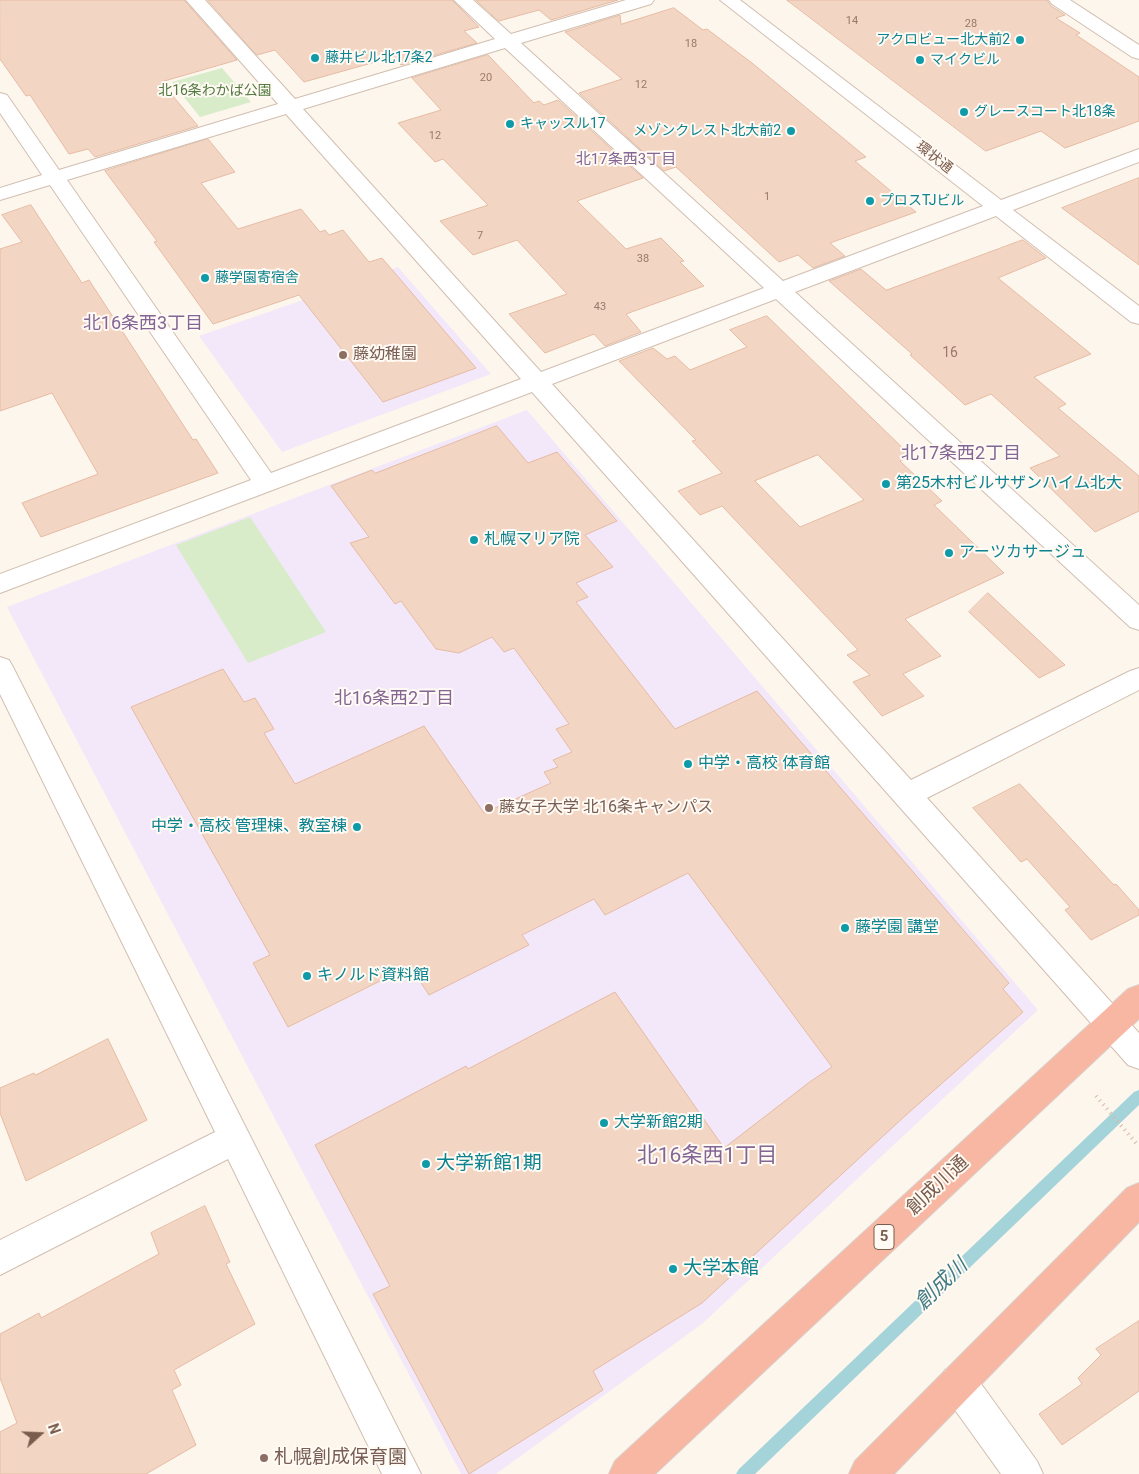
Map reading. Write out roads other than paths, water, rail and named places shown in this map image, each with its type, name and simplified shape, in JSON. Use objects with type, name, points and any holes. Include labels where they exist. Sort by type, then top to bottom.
[{"type":"highway","name":"創成川通","points":[[628,1474],[1139,999]]},
{"type":"highway","points":[[868,1474],[1139,1199]]},
{"type":"street","points":[[195,0],[1137,1052]]},
{"type":"street","points":[[462,0],[1139,620]]},
{"type":"street","points":[[0,194],[644,0]]},
{"type":"street","name":"環状通","points":[[729,0],[1139,317]]},
{"type":"street","points":[[1058,0],[1139,52]]},
{"type":"street","points":[[0,99],[266,483]]},
{"type":"street","points":[[0,584],[1139,155]]},
{"type":"street","points":[[0,667],[402,1474]]},
{"type":"street","points":[[907,796],[1139,678]]},
{"type":"street","points":[[0,1258],[235,1139]]},
{"type":"street","points":[[958,1383],[1024,1474]]},
{"type":"waterway","name":"創成川","points":[[744,1474],[1139,1096]]},
{"type":"place","name":"アクロビュー北大前2","points":[[1020,40]]},
{"type":"place","name":"藤井ビル北17条2","points":[[315,58]]},
{"type":"place","name":"マイクビル","points":[[920,60]]},
{"type":"place","name":"グレースコート北18条","points":[[964,112]]},
{"type":"place","name":"キャッスル17","points":[[510,124]]},
{"type":"place","name":"メゾンクレスト北大前2","points":[[791,131]]},
{"type":"place","name":"プロスTJビル","points":[[870,201]]},
{"type":"place","name":"藤学園寄宿舎","points":[[205,278]]},
{"type":"place","name":"藤幼稚園","points":[[343,355]]},
{"type":"place","name":"第25木村ビルサザンハイム北大","points":[[886,484]]},
{"type":"place","name":"札幌マリア院","points":[[474,540]]},
{"type":"place","name":"アーツカサージュ","points":[[949,553]]},
{"type":"place","name":"中学・高校 体育館","points":[[688,764]]},
{"type":"place","name":"藤女子大学 北16条キャンパス","points":[[489,808]]},
{"type":"place","name":"中学・高校 管理棟、教室棟","points":[[357,827]]},
{"type":"place","name":"藤学園 講堂","points":[[845,928]]},
{"type":"place","name":"キノルド資料館","points":[[307,976]]},
{"type":"place","name":"大学新館2期","points":[[604,1123]]},
{"type":"place","name":"大学新館1期","points":[[426,1164]]},
{"type":"place","name":"大学本館","points":[[673,1269]]},
{"type":"place","name":"札幌創成保育園","points":[[264,1458]]},
{"type":"district","name":"北17条西3丁目","points":[[626,160]]},
{"type":"district","name":"北16条西3丁目","points":[[143,324]]},
{"type":"district","name":"北17条西2丁目","points":[[961,454]]},
{"type":"district","name":"北16条西2丁目","points":[[394,699]]},
{"type":"district","name":"北16条西1丁目","points":[[707,1157]]},
{"type":"park label","name":"北16条わかば公園","points":[[215,91]]}]
